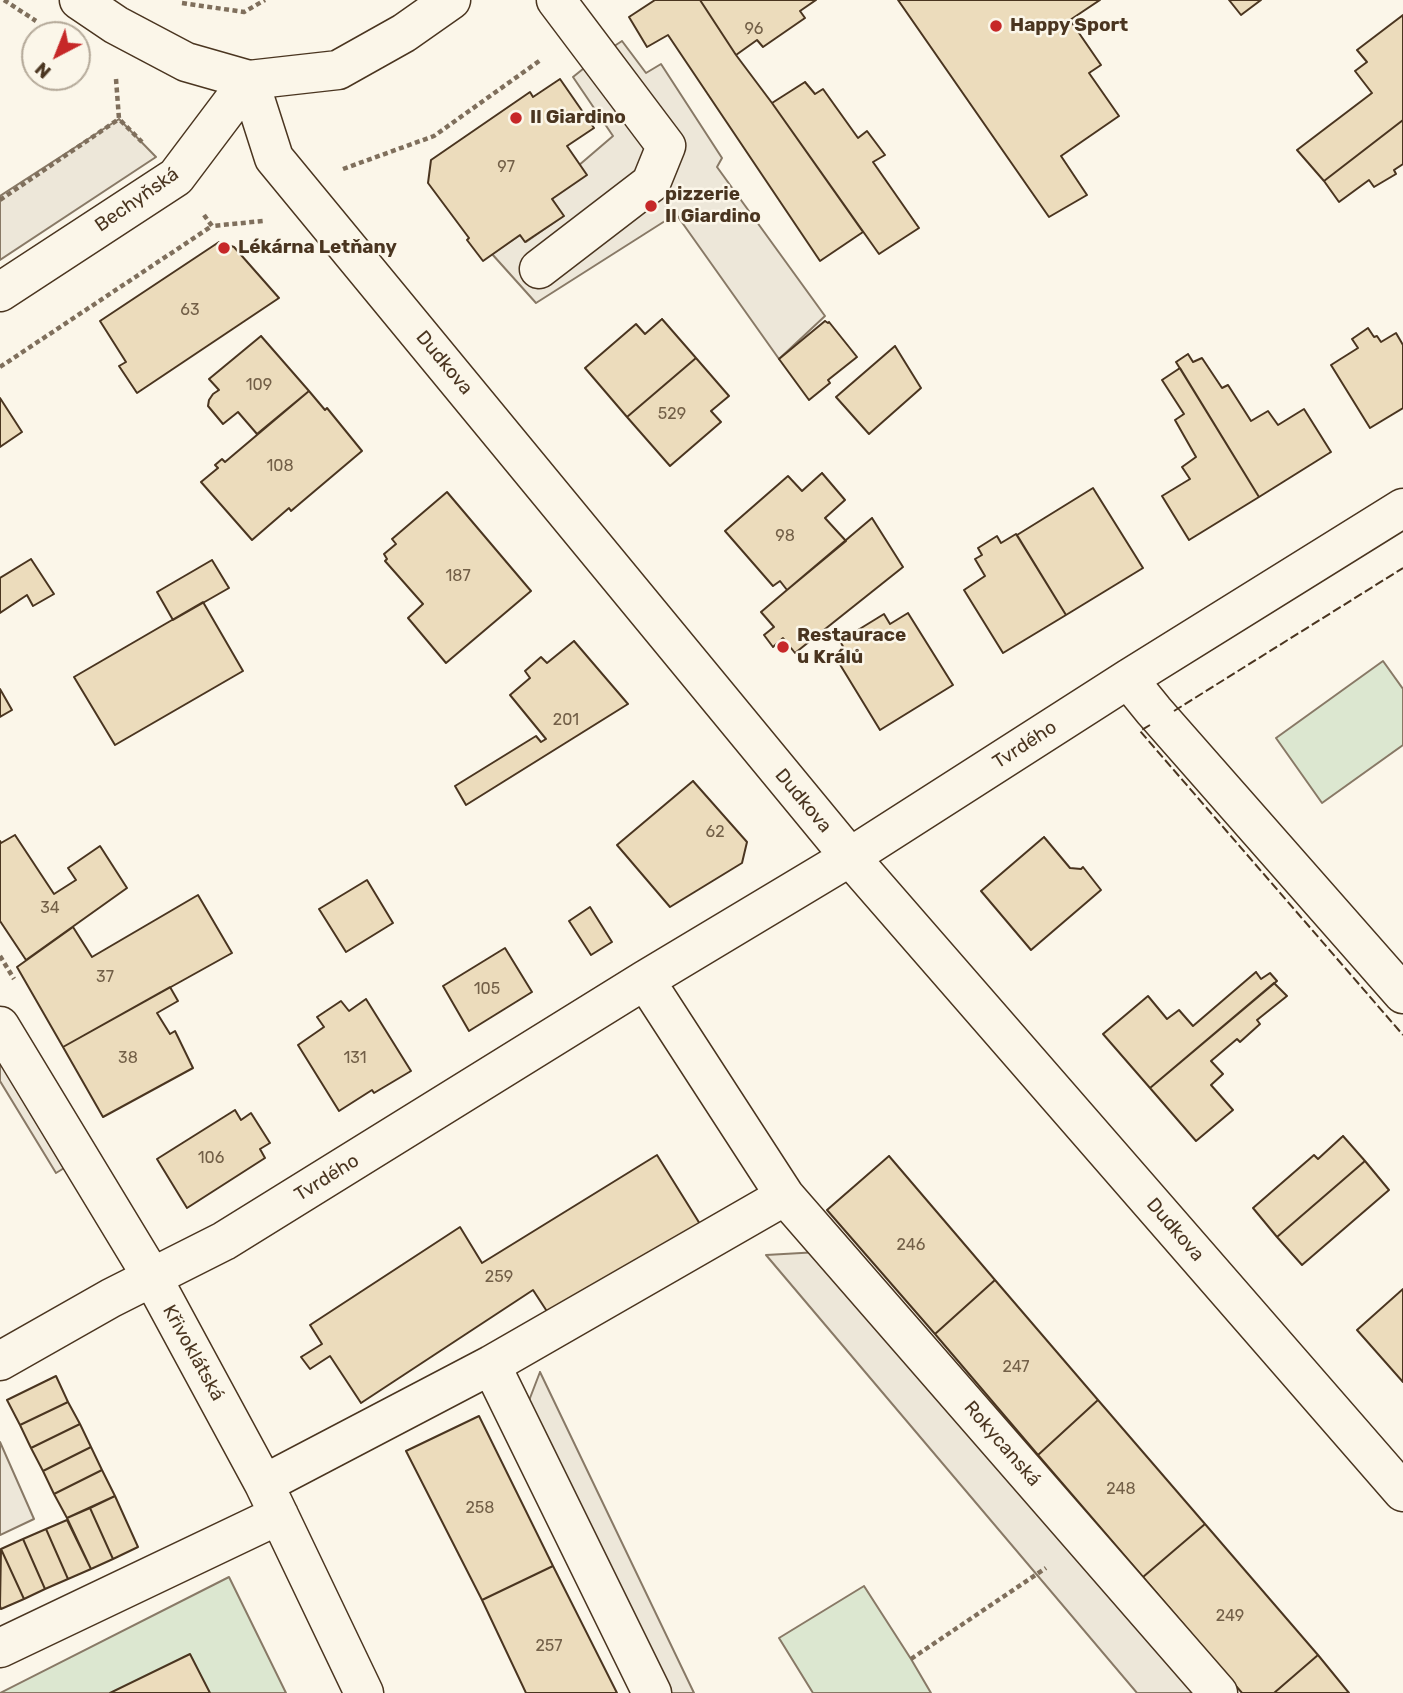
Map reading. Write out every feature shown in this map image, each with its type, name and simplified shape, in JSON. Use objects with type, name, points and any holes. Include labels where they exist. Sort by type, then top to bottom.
[{"type":"street","points":[[79,0],[116,25],[186,62],[249,80],[338,70],[404,33],[451,0]]},
{"type":"street","points":[[539,269],[651,183],[666,146],[556,0]]},
{"type":"street","name":"Bechyňská","points":[[0,292],[176,177],[249,80]]},
{"type":"street","name":"Dudkova","points":[[249,80],[274,158],[850,857],[1403,1492]]},
{"type":"street","name":"Tvrdého","points":[[0,1361],[111,1298],[224,1241],[645,980],[850,857],[1128,679],[1403,508]]},
{"type":"street","points":[[1128,679],[1403,994]]},
{"type":"street","points":[[0,1648],[272,1500],[491,1365],[785,1196],[645,980]]},
{"type":"street","name":"Křivoklátská","points":[[0,1026],[152,1277],[272,1500],[364,1693]]},
{"type":"street","name":"Rokycanská","points":[[785,1196],[1218,1693]]},
{"type":"street","points":[[491,1365],[652,1693]]},
{"type":"path","points":[[4,0],[36,21]]},
{"type":"path","points":[[173,2],[244,12],[265,0]]},
{"type":"path","points":[[0,367],[212,226],[266,221],[327,175],[434,136],[580,33]]},
{"type":"path","points":[[115,74],[120,119],[176,177],[212,226]]},
{"type":"path","points":[[0,200],[120,119]]},
{"type":"path","points":[[911,1660],[1086,1541]]},
{"type":"green space","points":[[1383,661],[1403,689],[1403,745],[1322,803],[1276,738]]},
{"type":"green space","points":[[229,1577],[286,1693],[0,1693]]},
{"type":"green space","points":[[864,1586],[931,1693],[813,1693],[779,1638]]},
{"type":"shaded area","name":"pizzerie Il Giardino","points":[[622,41],[646,73],[661,64],[722,158],[717,167],[825,316],[779,359],[676,214],[536,303],[492,254],[520,235],[526,242],[563,216],[552,199],[578,166],[613,136],[573,77]]},
{"type":"shaded area","points":[[119,119],[156,157],[0,260],[0,196]]},
{"type":"shaded area","points":[[0,1039],[74,1162],[56,1173],[0,1081]]},
{"type":"shaded area","points":[[819,1252],[1193,1693],[1137,1693],[766,1255]]},
{"type":"shaded area","points":[[540,1372],[694,1693],[652,1693],[520,1424]]},
{"type":"shaded area","points":[[0,1442],[34,1519],[0,1535]]},
{"type":"building","points":[[655,0],[700,0],[736,55],[863,232],[820,261],[668,35],[647,47],[629,17]]},
{"type":"building","points":[[700,0],[816,0],[800,11],[805,18],[763,47],[757,40],[736,55]]},
{"type":"building","points":[[898,0],[1100,0],[1070,20],[1101,65],[1089,73],[1119,116],[1061,156],[1087,195],[1049,217]]},
{"type":"building","points":[[1229,0],[1261,0],[1241,15]]},
{"type":"building","points":[[1403,15],[1403,120],[1324,181],[1297,150],[1372,93],[1355,71],[1367,62],[1357,50]]},
{"type":"building","points":[[560,79],[594,128],[567,146],[587,175],[552,199],[564,216],[525,242],[520,235],[483,261],[428,183],[431,160],[530,92],[533,97]]},
{"type":"building","points":[[805,82],[815,94],[823,89],[858,138],[867,131],[885,155],[873,162],[919,228],[879,254],[772,103]]},
{"type":"building","points":[[1403,120],[1403,164],[1394,170],[1396,174],[1374,187],[1369,180],[1339,202],[1324,181]]},
{"type":"building","points":[[219,242],[234,247],[279,298],[137,393],[119,366],[126,362],[100,321]]},
{"type":"building","points":[[662,319],[696,358],[627,417],[585,368],[636,324],[645,334]]},
{"type":"building","points":[[825,321],[829,322],[857,357],[828,380],[830,383],[809,400],[779,359]]},
{"type":"building","points":[[1368,328],[1381,342],[1396,333],[1403,345],[1403,408],[1370,428],[1331,365],[1358,348],[1352,339]]},
{"type":"building","points":[[261,336],[309,391],[257,434],[238,412],[223,424],[208,406],[213,394],[219,390],[209,379]]},
{"type":"building","points":[[895,346],[921,388],[869,434],[836,397]]},
{"type":"building","points":[[1188,354],[1193,362],[1202,358],[1222,388],[1228,385],[1251,421],[1268,411],[1278,425],[1304,409],[1331,452],[1259,497],[1176,362]]},
{"type":"building","points":[[696,358],[729,396],[711,411],[721,422],[670,466],[627,417]]},
{"type":"building","points":[[1180,368],[1259,497],[1189,540],[1162,496],[1190,479],[1182,467],[1196,457],[1175,420],[1184,414],[1162,380]]},
{"type":"building","points":[[309,391],[325,410],[327,408],[362,451],[252,540],[201,482],[218,468],[215,465],[222,459],[225,462]]},
{"type":"building","points":[[0,398],[22,432],[0,447]]},
{"type":"building","points":[[822,473],[845,500],[825,518],[846,541],[787,590],[780,581],[773,586],[725,531],[788,476],[802,491]]},
{"type":"building","points":[[1093,488],[1143,568],[1066,615],[1017,535]]},
{"type":"building","points":[[447,492],[531,591],[446,663],[408,618],[423,604],[385,561],[387,559],[384,554],[396,544],[392,539]]},
{"type":"building","points":[[872,518],[903,567],[795,653],[783,638],[773,647],[764,635],[774,627],[761,612]]},
{"type":"building","points":[[1016,534],[1066,615],[1003,653],[964,590],[985,576],[975,559],[982,555],[978,548],[997,536],[1001,543]]},
{"type":"building","points":[[31,559],[54,594],[33,606],[27,595],[0,613],[0,578]]},
{"type":"building","points":[[212,560],[229,588],[173,620],[157,592]]},
{"type":"building","points":[[203,602],[243,671],[115,745],[74,677]]},
{"type":"building","points":[[908,613],[953,685],[880,730],[836,658],[846,652],[840,641],[884,614],[890,624]]},
{"type":"building","points":[[574,641],[628,704],[466,805],[455,786],[536,736],[541,742],[546,739],[510,695],[530,678],[525,671],[541,657],[547,663]]},
{"type":"building","points":[[0,689],[12,710],[0,717]]},
{"type":"building","points":[[693,781],[747,842],[742,863],[670,907],[617,845]]},
{"type":"building","points":[[15,835],[54,894],[76,880],[68,868],[100,846],[127,888],[26,960],[0,921],[0,841],[1,843]]},
{"type":"building","points":[[1044,837],[1070,868],[1083,867],[1101,890],[1031,950],[981,891]]},
{"type":"building","points":[[367,880],[393,923],[346,952],[319,909]]},
{"type":"building","points":[[198,895],[232,953],[63,1047],[17,967],[73,927],[92,957]]},
{"type":"building","points":[[590,907],[612,942],[591,955],[569,921]]},
{"type":"building","points":[[505,948],[532,992],[469,1031],[443,986]]},
{"type":"building","points":[[1256,972],[1261,979],[1270,973],[1277,981],[1150,1088],[1103,1034],[1148,996],[1167,1019],[1179,1010],[1193,1026]]},
{"type":"building","points":[[1274,983],[1287,996],[1257,1020],[1260,1024],[1240,1042],[1237,1039],[1211,1061],[1223,1074],[1211,1085],[1233,1110],[1196,1141],[1150,1088]]},
{"type":"building","points":[[170,987],[178,1001],[157,1013],[170,1034],[175,1031],[193,1068],[103,1117],[63,1047]]},
{"type":"building","points":[[366,999],[411,1071],[374,1093],[372,1090],[339,1111],[298,1045],[324,1027],[317,1017],[341,1001],[349,1011]]},
{"type":"building","points":[[235,1110],[241,1120],[251,1113],[270,1143],[260,1149],[265,1158],[187,1208],[157,1159]]},
{"type":"building","points":[[1343,1136],[1365,1161],[1277,1237],[1253,1208],[1314,1155],[1318,1159]]},
{"type":"building","points":[[657,1155],[700,1224],[550,1316],[533,1290],[361,1403],[330,1356],[310,1369],[301,1357],[322,1344],[310,1325],[460,1227],[482,1263]]},
{"type":"building","points":[[889,1156],[995,1280],[935,1334],[827,1210]]},
{"type":"building","points":[[1365,1161],[1389,1190],[1302,1265],[1277,1237]]},
{"type":"building","points":[[995,1280],[1098,1400],[1038,1455],[935,1334]]},
{"type":"building","points":[[1403,1289],[1403,1382],[1357,1330]]},
{"type":"building","points":[[56,1376],[68,1402],[20,1425],[7,1400]]},
{"type":"building","points":[[1098,1400],[1205,1524],[1143,1577],[1038,1455]]},
{"type":"building","points":[[68,1402],[80,1424],[31,1448],[20,1425]]},
{"type":"building","points":[[479,1416],[553,1566],[482,1600],[406,1451]]},
{"type":"building","points":[[80,1424],[91,1447],[43,1471],[31,1448]]},
{"type":"building","points":[[91,1447],[102,1470],[54,1494],[43,1471]]},
{"type":"building","points":[[102,1470],[115,1496],[67,1518],[54,1494]]},
{"type":"building","points":[[115,1496],[138,1547],[113,1559],[90,1508]]},
{"type":"building","points":[[90,1508],[113,1559],[91,1569],[67,1518]]},
{"type":"building","points":[[67,1520],[91,1569],[68,1579],[46,1529]]},
{"type":"building","points":[[1205,1524],[1318,1655],[1274,1693],[1242,1693],[1143,1577]]},
{"type":"building","points":[[46,1529],[68,1579],[45,1589],[23,1539]]},
{"type":"building","points":[[23,1539],[45,1589],[24,1599],[1,1549]]},
{"type":"building","points":[[1,1549],[24,1599],[1,1609],[0,1606]]},
{"type":"building","points":[[553,1566],[617,1693],[526,1693],[482,1600]]},
{"type":"building","points":[[190,1654],[210,1693],[110,1693]]},
{"type":"building","points":[[1318,1655],[1349,1693],[1274,1693]]},
{"type":"fence","points":[[1174,711],[1403,568]]},
{"type":"fence","points":[[1150,725],[1140,731],[1403,1035]]},
{"type":"place","name":"Happy Sport","points":[[996,26]]},
{"type":"place","name":"Il Giardino","points":[[516,118]]},
{"type":"place","name":"pizzerie Il Giardino","points":[[651,206]]},
{"type":"place","name":"Lékárna Letňany","points":[[224,248]]},
{"type":"place","name":"Restaurace u Králů","points":[[783,647]]}]
